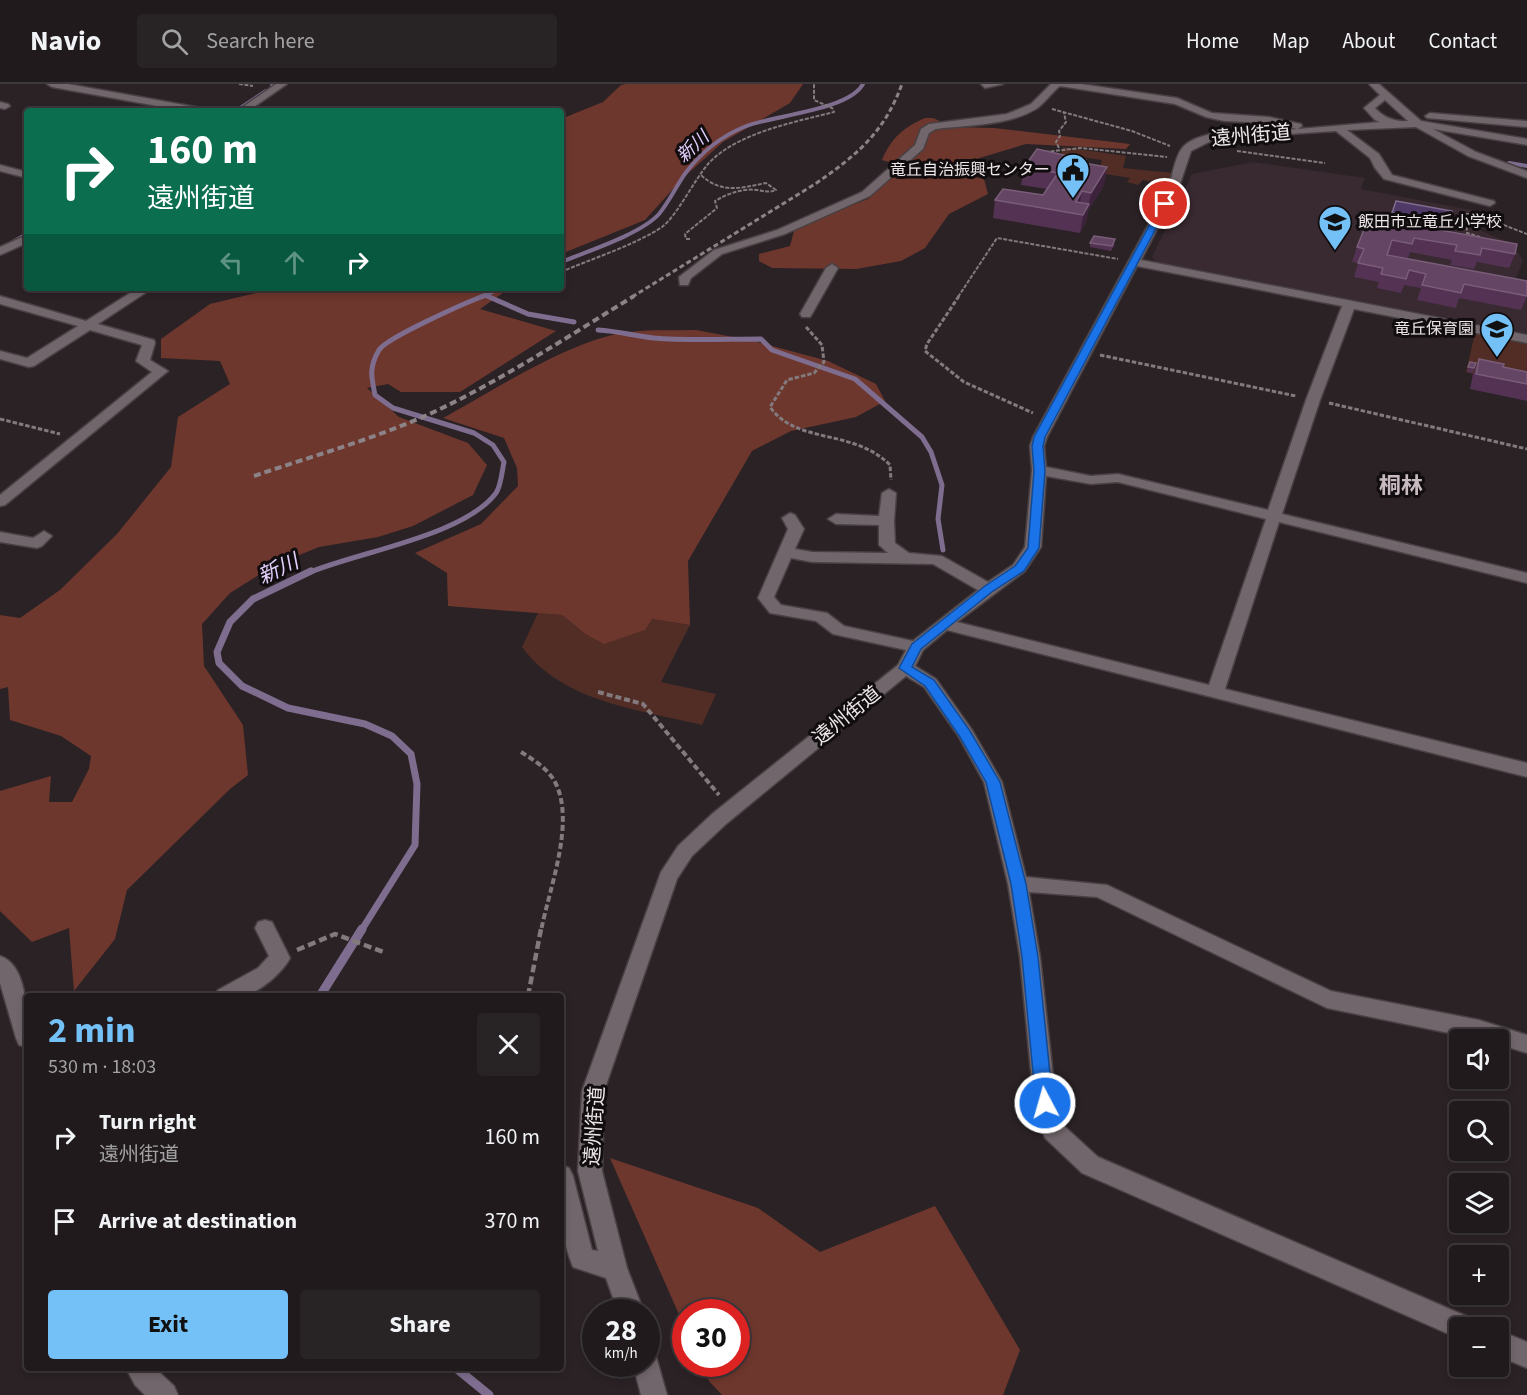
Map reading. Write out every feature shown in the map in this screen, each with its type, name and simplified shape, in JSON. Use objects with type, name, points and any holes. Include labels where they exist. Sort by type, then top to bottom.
[{"type":"street","points":[[52,84],[184,108]]},
{"type":"street","points":[[246,108],[282,84]]},
{"type":"street","points":[[985,85],[998,84]]},
{"type":"street","points":[[1374,84],[1419,124],[1455,146],[1527,175]]},
{"type":"street","points":[[684,282],[685,278],[718,252],[781,232],[866,194],[910,152],[920,147],[926,131],[933,126],[1008,117],[1036,105],[1046,91],[1057,85],[1177,101],[1209,115],[1269,120],[1312,131]]},
{"type":"street","points":[[1386,95],[1369,108],[1378,118],[1397,125]]},
{"type":"street","points":[[127,108],[140,100]]},
{"type":"street","points":[[1407,114],[1527,124]]},
{"type":"street","name":"遠州街道","points":[[626,1299],[615,1268],[590,1171],[593,1091],[668,877],[685,851],[731,809],[905,668],[916,647],[1019,568],[1034,548],[1039,471],[1037,446],[1048,420],[1134,262],[1174,186],[1186,154],[1193,145],[1213,136],[1419,124],[1527,142]]},
{"type":"street","points":[[1339,129],[1375,156],[1386,179],[1490,203]]},
{"type":"street","points":[[1186,154],[1216,150]]},
{"type":"street","points":[[0,168],[24,174]]},
{"type":"street","points":[[0,252],[24,240]]},
{"type":"street","points":[[1134,262],[1527,339]]},
{"type":"street","points":[[806,314],[832,268]]},
{"type":"street","points":[[0,355],[29,363],[142,291]]},
{"type":"street","points":[[0,300],[90,324],[149,343],[143,361],[161,371],[0,502]]},
{"type":"street","points":[[1215,691],[1313,400],[1349,305]]},
{"type":"street","points":[[1039,471],[1091,480],[1118,478],[1527,578]]},
{"type":"street","points":[[889,493],[886,545],[905,558]]},
{"type":"street","points":[[790,518],[796,529],[766,598],[776,609],[821,617],[839,630],[916,647]]},
{"type":"street","points":[[836,519],[886,520]]},
{"type":"street","points":[[0,537],[37,543],[44,536]]},
{"type":"street","points":[[786,552],[812,557],[936,559],[989,589]]},
{"type":"street","points":[[944,624],[1527,770]]},
{"type":"street","points":[[905,668],[930,683],[966,734],[993,782],[1018,884],[1030,957],[1045,1103],[1053,1131],[1090,1165],[1449,1321]]},
{"type":"street","points":[[1018,884],[1100,890],[1327,999],[1479,1029],[1527,1044]]},
{"type":"street","points":[[231,993],[265,974],[280,958],[265,928]]},
{"type":"street","points":[[0,964],[9,978],[24,1028]]},
{"type":"street","points":[[564,1188],[582,1259],[615,1268]]},
{"type":"street","points":[[1509,1347],[1527,1355]]},
{"type":"street","points":[[141,1371],[165,1395]]},
{"type":"street","points":[[650,1377],[654,1395]]},
{"type":"path","points":[[564,271],[621,247],[663,225],[709,163],[761,130],[834,112],[832,108],[814,100],[814,84]]},
{"type":"path","points":[[1057,85],[1046,103],[1048,107],[1132,131],[1186,154]]},
{"type":"path","points":[[1060,149],[1056,142],[1066,122],[1064,113]]},
{"type":"path","points":[[1045,152],[1082,148],[1161,156]]},
{"type":"path","points":[[1271,154],[1272,148]]},
{"type":"path","points":[[1216,150],[1271,154],[1325,163]]},
{"type":"path","points":[[690,239],[686,238],[685,234],[717,208],[715,201],[722,196],[746,190],[768,192],[776,190],[766,183],[736,188],[716,188],[701,175]]},
{"type":"path","points":[[1488,240],[1467,233],[1466,214],[1473,213],[1527,234]]},
{"type":"path","points":[[1048,420],[964,382],[926,351],[927,344],[998,238],[1134,262]]},
{"type":"path","points":[[806,314],[803,322],[810,334],[822,345],[824,362],[817,369],[787,380],[770,407],[780,421],[810,432],[854,442],[875,451],[890,465],[889,493]]},
{"type":"path","points":[[0,418],[78,438]]},
{"type":"path","points":[[598,692],[643,704],[731,809]]},
{"type":"path","points":[[520,752],[538,761],[551,774],[560,793],[564,833],[529,993]]},
{"type":"path","points":[[280,958],[335,934],[386,953]]},
{"type":"shaded area","points":[[803,84],[790,103],[723,142],[683,178],[645,220],[564,253],[564,118],[603,102],[621,85]]},
{"type":"shaded area","points":[[925,118],[933,118],[953,127],[994,128],[1130,144],[1126,149],[1026,144],[976,159],[969,176],[984,179],[988,194],[949,214],[925,248],[901,261],[856,269],[772,268],[759,261],[759,254],[790,246],[794,231],[868,199],[903,166],[882,160],[894,139],[904,130]]},
{"type":"shaded area","points":[[1063,147],[1126,156],[1123,168],[1172,173],[1167,185],[1143,180],[1138,185],[1127,182],[1130,178],[1099,173],[1102,160],[1061,154]]},
{"type":"shaded area","name":"飯田市立竜丘小学校","points":[[1253,162],[1365,178],[1361,189],[1471,210],[1470,226],[1512,244],[1523,260],[1514,284],[1527,287],[1527,333],[1157,262],[1152,257],[1192,174]]},
{"type":"shaded area","points":[[1396,201],[1452,211],[1448,223],[1392,213]]},
{"type":"shaded area","points":[[264,291],[506,291],[480,309],[556,331],[460,392],[401,392],[388,384],[367,388],[399,417],[468,443],[487,465],[473,495],[413,526],[378,537],[319,547],[275,565],[230,593],[202,624],[204,666],[243,725],[248,775],[230,789],[127,890],[115,939],[74,991],[69,928],[32,942],[0,911],[0,791],[51,776],[49,802],[72,802],[89,769],[91,756],[61,736],[10,720],[8,687],[0,689],[0,615],[20,618],[60,590],[117,534],[171,467],[178,417],[230,384],[220,361],[161,358],[161,339],[210,304]]},
{"type":"shaded area","points":[[696,330],[754,341],[828,361],[876,384],[885,401],[856,417],[791,431],[752,451],[688,561],[690,625],[652,619],[645,630],[604,644],[584,633],[562,615],[448,606],[447,573],[415,553],[481,524],[518,486],[517,468],[504,438],[443,418],[531,369],[578,346],[601,338],[631,332]]},
{"type":"shaded area","name":"竜丘保育園","points":[[1475,333],[1527,343],[1527,388],[1466,372]]},
{"type":"shaded area","points":[[538,613],[562,615],[584,633],[652,619],[690,625],[661,682],[716,694],[702,725],[604,701],[558,680],[539,666],[522,647]]},
{"type":"shaded area","points":[[610,1158],[758,1208],[820,1252],[935,1206],[1020,1350],[1003,1395],[722,1395],[707,1377],[750,1377],[750,1299],[672,1299]]},
{"type":"building","points":[[1037,149],[1086,160],[1084,163],[1107,167],[1091,193],[1082,191],[1076,202],[1089,204],[1083,215],[995,200],[1003,189],[1043,195],[1058,173],[1024,167]]},
{"type":"building","points":[[1369,217],[1517,244],[1515,254],[1482,248],[1480,255],[1455,251],[1457,245],[1414,238],[1412,244],[1392,240],[1387,255],[1527,281],[1527,296],[1464,284],[1461,293],[1422,285],[1426,274],[1409,270],[1406,279],[1381,274],[1383,268],[1358,263],[1364,249],[1357,247]]},
{"type":"building","points":[[1094,236],[1115,239],[1112,246],[1090,243]]},
{"type":"building","points":[[1479,359],[1527,372],[1527,384],[1476,374]]},
{"type":"building","points":[[1470,362],[1476,363],[1474,368],[1468,367]]},
{"type":"waterway","name":"新川","points":[[564,261],[613,241],[651,221],[663,209],[693,164],[713,145],[728,135],[757,123],[842,100],[855,93],[863,84]]},
{"type":"waterway","points":[[240,108],[266,91]]},
{"type":"waterway","points":[[1509,163],[1527,166]]},
{"type":"waterway","points":[[0,249],[24,236]]},
{"type":"waterway","name":"新川","points":[[480,297],[495,291]]},
{"type":"waterway","name":"新川","points":[[486,295],[490,297]]},
{"type":"waterway","name":"新川","points":[[308,573],[435,532],[460,521],[481,508],[498,490],[504,462],[493,445],[474,433],[393,408],[375,395],[372,377],[372,367],[379,350],[385,344],[428,321],[484,296]]},
{"type":"waterway","points":[[487,296],[528,314],[574,322]]},
{"type":"waterway","points":[[598,330],[666,339],[761,339],[772,350],[855,379],[922,437],[931,452],[942,485],[938,519],[943,550]]},
{"type":"waterway","name":"新川","points":[[311,571],[253,599],[230,622],[217,652],[219,663],[242,686],[288,708],[365,724],[392,736],[411,754],[417,784],[415,845],[361,931]]},
{"type":"waterway","name":"新川","points":[[322,993],[362,929]]},
{"type":"waterway","name":"新川","points":[[460,1371],[489,1395]]},
{"type":"railway","points":[[632,297],[815,184],[844,163],[878,130],[902,84]]},
{"type":"railway","points":[[254,476],[369,438],[436,411],[512,371],[634,296]]},
{"type":"place","name":"竜丘自治振興センター","points":[[1073,199]]},
{"type":"place","name":"飯田市立竜丘小学校","points":[[1335,251]]},
{"type":"place","name":"竜丘保育園","points":[[1497,358]]},
{"type":"district","name":"桐林","points":[[1401,486]]},
{"type":"route","points":[[1045,1103],[1030,957],[1018,884],[993,782],[966,734],[930,683],[905,668],[916,647],[1019,568],[1034,548],[1039,471],[1037,446],[1040,437],[1165,204]]}]
